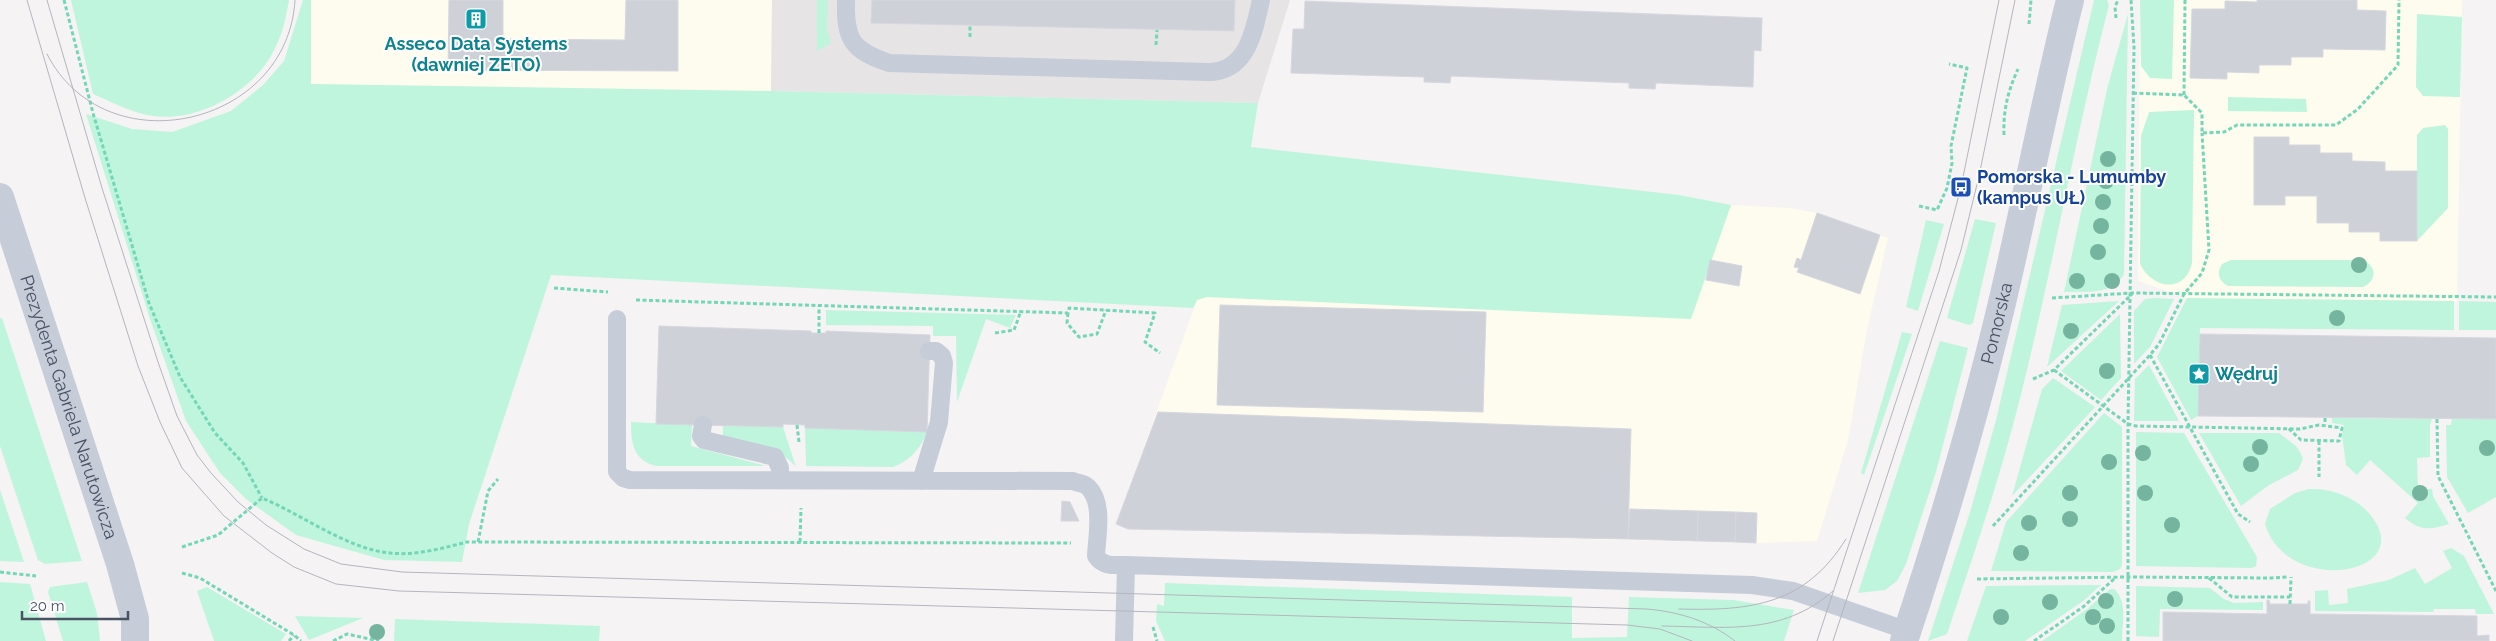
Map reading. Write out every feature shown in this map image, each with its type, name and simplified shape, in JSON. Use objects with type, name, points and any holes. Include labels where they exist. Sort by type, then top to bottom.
[{"type":"street","name":"Pomorska","points":[[1906,636],[1966,448],[2008,276],[2043,107],[2070,0]]},
{"type":"street","name":"Prezydenta Gabriela Narutowicza","points":[[0,197],[120,564],[139,634]]},
{"type":"lane","points":[[846,0],[845,24],[850,40],[868,55],[889,63],[1208,72],[1222,72],[1232,67],[1240,59],[1251,37],[1262,0]]},
{"type":"lane","points":[[617,319],[617,472],[622,478],[630,480],[1073,481],[1087,485],[1094,496],[1097,506],[1096,556],[1100,562],[1106,564],[1752,585],[1793,591],[1906,636]]},
{"type":"lane","points":[[922,481],[939,422],[944,363],[942,356],[936,351],[930,351]]},
{"type":"lane","points":[[703,425],[701,436],[704,440],[775,457],[780,468],[780,480]]},
{"type":"lane","points":[[1124,641],[1126,565]]},
{"type":"path","points":[[64,0],[93,113],[149,302],[180,377],[215,432],[244,463],[262,498],[359,546],[391,553],[434,550],[467,542],[1097,543]]},
{"type":"path","points":[[2116,18],[2115,7],[2118,0]]},
{"type":"path","points":[[2128,641],[2128,424],[2132,294],[2133,93],[2131,0]]},
{"type":"path","points":[[2184,95],[2185,0]]},
{"type":"path","points":[[2202,133],[2224,132],[2237,126],[2336,125],[2358,109],[2398,65],[2399,0]]},
{"type":"path","points":[[1919,206],[1937,210],[1947,188],[1952,163],[1951,146],[1967,68],[1949,64]]},
{"type":"path","points":[[1993,526],[2150,355],[2158,344],[2184,294],[2202,273],[2209,250],[2202,113],[2184,95],[2133,93]]},
{"type":"path","points":[[554,288],[616,292],[617,319]]},
{"type":"path","points":[[2033,379],[2054,370],[2132,294]]},
{"type":"path","points":[[2052,298],[2132,294],[2496,297]]},
{"type":"path","points":[[617,300],[1068,313]]},
{"type":"path","points":[[818,333],[819,306]]},
{"type":"path","points":[[1106,310],[1097,334],[1080,337],[1067,324],[1069,308],[1106,310],[1155,313],[1144,342],[1160,353]]},
{"type":"path","points":[[995,333],[1014,330],[1021,311]]},
{"type":"path","points":[[2150,355],[2238,514],[2250,522]]},
{"type":"path","points":[[2054,370],[2128,424],[2288,428],[2325,425],[2342,428],[2339,441],[2301,440],[2288,428]]},
{"type":"path","points":[[2325,418],[2325,425]]},
{"type":"path","points":[[2437,419],[2438,476],[2496,592]]},
{"type":"path","points":[[2319,440],[2320,477]]},
{"type":"path","points":[[478,542],[488,491],[498,479]]},
{"type":"path","points":[[182,547],[218,535],[262,498]]},
{"type":"path","points":[[0,572],[36,576]]},
{"type":"path","points":[[182,573],[200,578],[294,634],[301,641]]},
{"type":"path","points":[[1976,579],[2289,577],[2290,604]]},
{"type":"path","points":[[2034,641],[2083,607],[2115,578]]},
{"type":"path","points":[[2208,578],[2232,597],[2290,597]]},
{"type":"path","points":[[289,641],[294,634]]},
{"type":"path","points":[[333,641],[347,634],[379,641]]},
{"type":"shaded area","points":[[310,0],[772,0],[771,91],[310,84]]},
{"type":"shaded area","points":[[772,0],[1290,0],[1258,103],[771,91]]},
{"type":"shaded area","points":[[2140,0],[2462,0],[2457,302],[2187,298],[2138,281]]},
{"type":"shaded area","points":[[1731,205],[1790,208],[1817,213],[1888,238],[1867,330],[1848,440],[1817,541],[1756,543],[1128,529],[1116,524],[1197,300],[1207,297],[1706,280],[1710,260]]},
{"type":"green space","points":[[71,0],[289,0],[278,42],[266,64],[253,78],[222,102],[184,115],[165,117],[140,113],[93,94]]},
{"type":"green space","points":[[303,0],[311,0],[311,84],[771,91],[1258,103],[1251,147],[1679,195],[1731,205],[1691,319],[1207,297],[1197,300],[1193,308],[551,275],[469,524],[462,562],[384,560],[296,535],[246,499],[220,473],[186,421],[150,319],[86,114],[132,129],[172,132],[231,111],[263,85],[284,61]]},
{"type":"green space","points":[[817,0],[828,0],[827,30],[831,43],[817,51]]},
{"type":"green space","points":[[2094,0],[2107,0],[2109,5],[2084,110],[2039,320],[2013,425],[1990,504],[1947,634],[1928,641],[1971,509],[1996,420]]},
{"type":"green space","points":[[2140,0],[2174,0],[2172,79],[2150,78],[2141,66]]},
{"type":"green space","points":[[2128,14],[2124,274],[2113,286],[2106,289],[2089,292],[2064,292],[2108,85]]},
{"type":"green space","points":[[2417,14],[2462,17],[2460,97],[2423,96],[2416,87]]},
{"type":"green space","points":[[2228,97],[2306,99],[2307,112],[2228,111]]},
{"type":"green space","points":[[2194,110],[2192,263],[2183,280],[2176,284],[2160,283],[2152,279],[2140,264],[2141,136],[2149,112]]},
{"type":"green space","points":[[2445,125],[2448,129],[2448,208],[2417,241],[2417,135],[2423,128]]},
{"type":"green space","points":[[1975,219],[1996,223],[1973,323],[1969,325],[1947,318]]},
{"type":"green space","points":[[1926,220],[1944,224],[1918,311],[1906,307]]},
{"type":"green space","points":[[2231,260],[2363,260],[2371,266],[2373,277],[2363,287],[2228,286],[2222,282],[2219,271],[2222,264]]},
{"type":"green space","points":[[2187,298],[2454,301],[2454,330],[2200,328],[2198,416],[2191,420],[2157,357]]},
{"type":"green space","points":[[2145,299],[2174,299],[2150,347],[2134,364],[2134,311]]},
{"type":"green space","points":[[2119,301],[2047,367],[2062,305]]},
{"type":"green space","points":[[2459,301],[2496,302],[2496,330],[2459,330]]},
{"type":"green space","points":[[826,310],[1016,315],[1010,328],[986,319],[957,402],[956,336],[933,336],[933,326],[826,325]]},
{"type":"green space","points":[[2120,314],[2121,378],[2101,400],[2061,371]]},
{"type":"green space","points":[[0,318],[2,318],[82,561],[45,564],[38,560],[0,446]]},
{"type":"green space","points":[[1902,332],[1912,334],[1864,475],[1861,473]]},
{"type":"green space","points":[[1940,341],[1968,348],[1936,472],[1906,564],[1897,581],[1885,590],[1858,593]]},
{"type":"green space","points":[[2149,365],[2179,421],[2134,421],[2135,379]]},
{"type":"green space","points":[[2053,378],[2095,407],[2012,496],[2042,389]]},
{"type":"green space","points":[[2104,413],[2122,427],[2122,565],[2120,569],[2113,572],[1991,571],[2006,522]]},
{"type":"green space","points":[[2332,418],[2432,419],[2430,425],[2430,457],[2417,458],[2418,489],[2432,489],[2433,496],[2449,524],[2426,528],[2416,525],[2405,518],[2418,503],[2370,460],[2357,475],[2346,465],[2342,435],[2344,425],[2332,423]]},
{"type":"green space","points":[[2452,419],[2496,419],[2496,497],[2468,513],[2447,477],[2446,425],[2451,425]]},
{"type":"green space","points":[[631,422],[692,425],[691,446],[766,466],[656,466],[642,460],[635,450]]},
{"type":"green space","points":[[723,425],[783,427],[796,467],[771,449],[723,436]]},
{"type":"green space","points":[[805,428],[927,432],[914,453],[905,461],[893,467],[806,466]]},
{"type":"green space","points":[[2136,432],[2184,433],[2257,557],[2256,566],[2252,568],[2136,566]]},
{"type":"green space","points":[[2199,433],[2279,433],[2296,446],[2303,459],[2298,470],[2269,485],[2241,506]]},
{"type":"green space","points":[[2309,489],[2339,493],[2365,509],[2380,531],[2379,549],[2367,562],[2347,569],[2323,570],[2299,563],[2278,548],[2265,524],[2270,509],[2295,493]]},
{"type":"green space","points":[[0,490],[24,562],[0,561]]},
{"type":"green space","points":[[2451,548],[2464,556],[2494,614],[2476,614],[2475,609],[2434,609],[2433,612],[2315,611],[2315,591],[2328,590],[2329,605],[2348,603],[2347,589],[2389,580],[2415,568],[2425,584],[2452,568],[2443,551]]},
{"type":"green space","points":[[0,582],[30,584],[46,641],[0,641]]},
{"type":"green space","points":[[87,582],[97,613],[100,641],[63,641],[48,592],[50,587]]},
{"type":"green space","points":[[1165,583],[1572,597],[1572,638],[1627,637],[1629,597],[1733,600],[1794,610],[1784,641],[1165,641],[1156,621],[1157,604],[1164,606]]},
{"type":"green space","points":[[2101,585],[2083,601],[2025,641],[1967,641],[1986,586]]},
{"type":"green space","points":[[2136,586],[2210,588],[2224,599],[2234,603],[2263,602],[2263,610],[2160,609],[2159,637],[2136,636]]},
{"type":"green space","points":[[207,587],[286,634],[281,641],[214,641],[197,591]]},
{"type":"green space","points":[[2110,589],[2114,589],[2118,594],[2123,606],[2122,641],[2042,641],[2087,609]]},
{"type":"green space","points":[[295,616],[363,618],[309,640]]},
{"type":"green space","points":[[395,619],[600,626],[599,641],[394,641]]},
{"type":"building","name":"Asseco Data Systems (dawniej ZETO)","points":[[449,0],[503,0],[503,39],[625,40],[626,0],[678,0],[678,71],[448,70]]},
{"type":"building","points":[[872,0],[1235,0],[1234,31],[871,23]]},
{"type":"building","points":[[2257,0],[2357,0],[2357,10],[2386,11],[2385,50],[2323,49],[2323,57],[2291,57],[2291,65],[2259,65],[2259,73],[2227,72],[2227,79],[2190,78],[2192,9],[2225,9],[2225,1],[2257,2]]},
{"type":"building","points":[[1305,1],[1762,18],[1761,51],[1754,50],[1753,87],[1656,83],[1655,89],[1629,88],[1629,83],[1451,76],[1450,83],[1424,82],[1424,77],[1291,73],[1293,29],[1304,29]]},
{"type":"building","points":[[2254,137],[2289,137],[2289,145],[2320,145],[2320,153],[2352,153],[2352,161],[2385,162],[2385,171],[2417,171],[2417,241],[2380,241],[2380,232],[2349,232],[2349,223],[2317,223],[2317,196],[2285,196],[2285,205],[2254,205]]},
{"type":"building","points":[[1817,213],[1880,235],[1860,294],[1797,272],[1799,268],[1794,267],[1797,258],[1801,260]]},
{"type":"building","points":[[1710,260],[1742,266],[1739,286],[1706,280]]},
{"type":"building","points":[[1220,305],[1486,312],[1483,412],[1217,405]]},
{"type":"building","points":[[659,326],[811,331],[811,333],[826,333],[826,331],[930,335],[927,432],[805,428],[805,425],[783,424],[783,427],[656,424]]},
{"type":"building","points":[[2200,334],[2496,338],[2496,419],[2198,416]]},
{"type":"building","points":[[1158,412],[1631,429],[1628,539],[1128,529],[1116,524]]},
{"type":"building","points":[[1062,501],[1070,502],[1079,521],[1061,521]]},
{"type":"building","points":[[1630,509],[1698,511],[1697,541],[1628,539]]},
{"type":"building","points":[[1698,511],[1736,512],[1735,542],[1697,541]]},
{"type":"building","points":[[1736,512],[1757,513],[1756,543],[1735,542]]},
{"type":"building","points":[[2267,600],[2269,600],[2270,604],[2308,604],[2308,601],[2310,601],[2310,614],[2477,616],[2477,636],[2489,635],[2489,641],[2163,641],[2163,612],[2267,614]]},
{"type":"tram line","points":[[27,0],[85,198],[138,366],[160,422],[182,468],[224,516],[272,553],[294,567],[336,584],[399,591],[1627,625],[1660,629],[1692,641]]},
{"type":"tram line","points":[[47,0],[102,188],[158,362],[177,416],[197,455],[238,502],[266,525],[304,549],[341,564],[402,572],[1647,609],[1671,612],[1694,619],[1715,628],[1735,641]]},
{"type":"tram line","points":[[47,54],[74,90],[109,112],[149,120],[190,117],[229,103],[261,78],[285,43],[295,0]]},
{"type":"tram line","points":[[1817,641],[1939,271],[1961,187],[1999,0]]},
{"type":"tram line","points":[[1833,641],[1961,250],[1979,176],[2015,0]]},
{"type":"tram line","points":[[1679,609],[1730,608],[1774,600],[1794,591],[1813,578],[1830,561],[1846,539]]},
{"type":"tram line","points":[[1662,626],[1730,627],[1752,626],[1773,622],[1794,616],[1814,605],[1833,591]]},
{"type":"place","name":"Asseco Data Systems (dawniej ZETO)","points":[[476,19]]},
{"type":"place","name":"Pomorska - Lumumby (kampus UŁ)","points":[[1961,187]]},
{"type":"place","name":"Wędruj","points":[[2199,374]]}]
